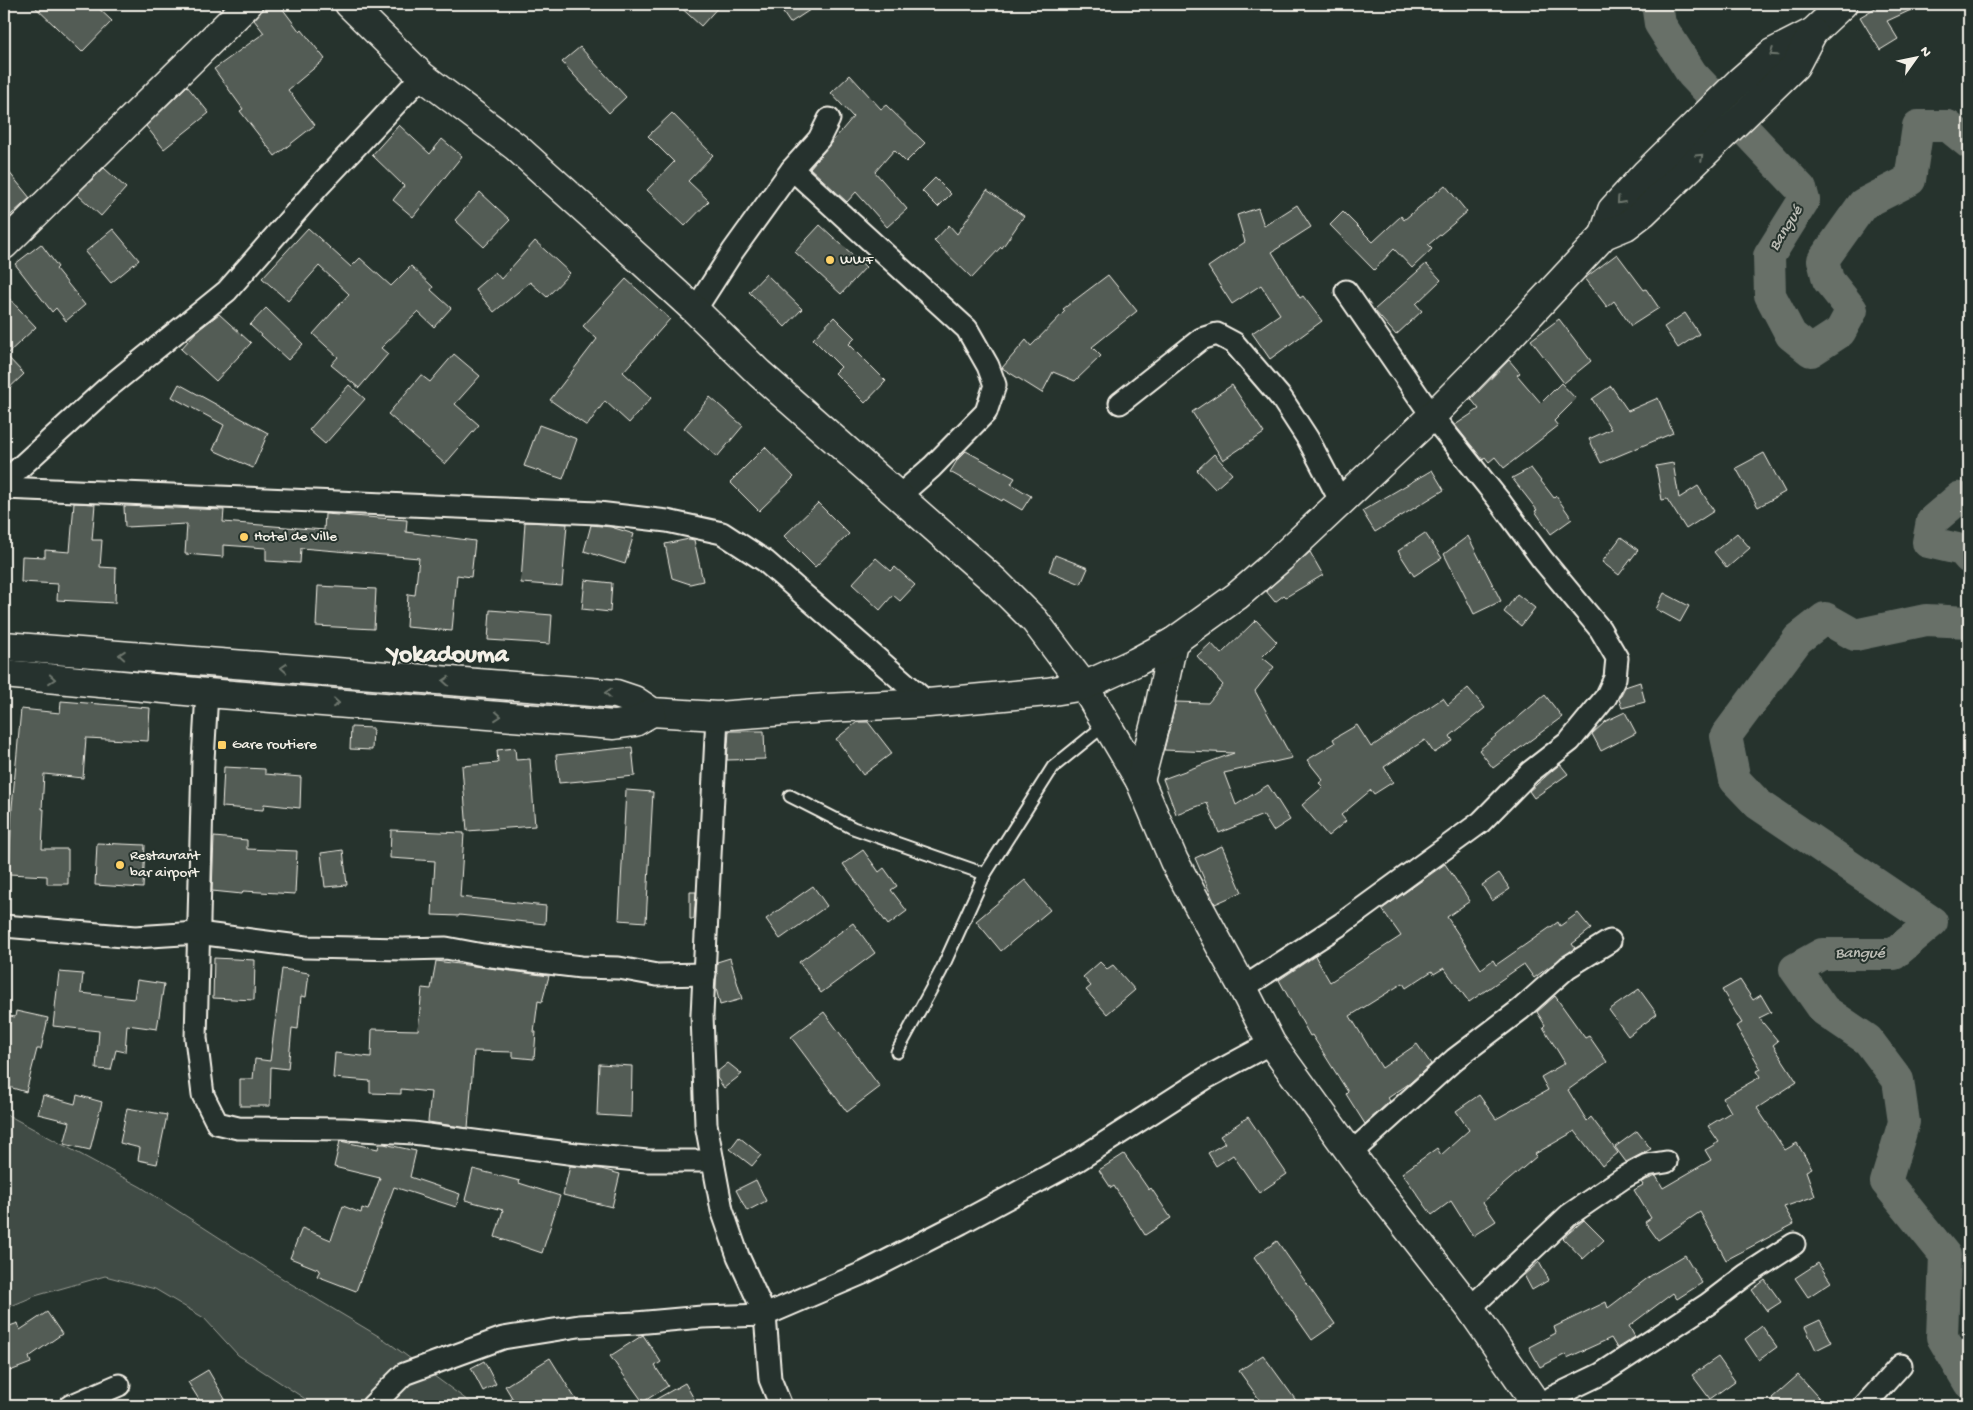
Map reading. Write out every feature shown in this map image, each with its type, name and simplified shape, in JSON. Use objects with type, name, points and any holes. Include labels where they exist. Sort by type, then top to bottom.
[{"type":"main road","points":[[5,241],[248,4]]},
{"type":"main road","points":[[349,4],[422,76],[516,148],[695,310],[759,373],[996,582],[1035,621],[1084,686],[1140,781],[1174,861],[1271,1044],[1351,1154],[1470,1308],[1538,1406]]},
{"type":"main road","points":[[4,646],[616,694],[634,700],[652,712],[717,716],[928,703],[1047,692],[1084,686],[1136,662],[1173,642],[1237,596],[1281,558],[1432,416],[1494,353],[1604,235],[1626,226],[1643,213],[1655,182],[1740,81],[1772,53],[1812,32],[1843,4]]},
{"type":"main road","points":[[1655,182],[1765,94],[1795,66],[1812,32]]},
{"type":"main road","points":[[1140,781],[1159,708],[1173,642]]},
{"type":"main road","points":[[4,674],[207,693],[614,725],[634,722],[652,712]]},
{"type":"street","points":[[4,482],[106,389],[227,291],[318,187],[422,76]]},
{"type":"street","points":[[695,310],[733,251],[792,168],[819,139],[829,119]]},
{"type":"street","points":[[792,168],[967,329],[988,366],[994,386],[986,412],[932,467],[899,496]]},
{"type":"street","points":[[1243,988],[1341,924],[1481,822],[1530,772],[1570,741],[1606,697],[1614,678],[1617,658],[1600,629],[1542,559],[1498,499],[1432,416],[1346,291]]},
{"type":"street","points":[[1120,403],[1201,339],[1217,334],[1234,343],[1282,400],[1308,439],[1341,502]]},
{"type":"street","points":[[4,488],[598,513],[667,521],[722,533],[765,561],[928,703]]},
{"type":"street","points":[[207,693],[196,1038],[203,1095],[217,1123],[238,1128],[344,1129],[413,1133],[576,1154],[648,1161],[713,1161]]},
{"type":"street","points":[[717,716],[702,1016],[702,1067],[706,1124],[722,1210],[738,1256],[765,1315],[770,1378],[781,1406]]},
{"type":"street","points":[[4,926],[135,937],[198,933],[306,947],[446,948],[580,967],[619,968],[657,975],[705,974]]},
{"type":"street","points":[[1351,1154],[1456,1059],[1521,1009],[1568,967],[1610,941]]},
{"type":"street","points":[[372,1406],[404,1374],[503,1338],[579,1326],[636,1323],[702,1316],[765,1315],[862,1273],[961,1223],[1078,1160],[1206,1078],[1271,1044]]},
{"type":"street","points":[[1470,1308],[1569,1215],[1623,1178],[1647,1165],[1666,1162]]},
{"type":"street","points":[[1542,1406],[1553,1397],[1601,1374],[1708,1304],[1746,1275],[1794,1244]]},
{"type":"street","points":[[1864,1406],[1901,1365]]},
{"type":"street","points":[[70,1406],[119,1385]]},
{"type":"lane","points":[[897,1052],[941,971],[985,874],[1053,767],[1106,724]]},
{"type":"lane","points":[[790,796],[854,828],[985,874]]},
{"type":"shaded area","points":[[4,1113],[141,1187],[288,1282],[385,1340],[475,1406],[316,1406],[238,1355],[204,1318],[155,1289],[105,1276],[35,1296],[4,1309]]},
{"type":"building","points":[[32,4],[94,4],[112,21],[82,52]]},
{"type":"building","points":[[263,4],[279,4],[300,32],[302,30],[325,59],[288,90],[315,125],[275,156],[240,111],[243,109],[214,69],[264,33],[254,20],[263,9]]},
{"type":"building","points":[[677,4],[721,4],[701,26]]},
{"type":"building","points":[[777,4],[819,4],[790,23]]},
{"type":"building","points":[[1882,4],[1924,4],[1887,21],[1898,39],[1880,50],[1860,17]]},
{"type":"building","points":[[580,47],[626,97],[609,113],[562,62]]},
{"type":"building","points":[[850,75],[881,109],[886,105],[925,143],[906,162],[894,150],[875,172],[907,209],[887,227],[856,192],[847,202],[810,168],[853,117],[831,93]]},
{"type":"building","points":[[187,86],[209,113],[164,149],[146,126]]},
{"type":"building","points":[[672,113],[713,155],[688,181],[709,201],[685,226],[647,190],[674,162],[648,136]]},
{"type":"building","points":[[399,125],[430,154],[442,139],[462,156],[413,217],[393,200],[404,186],[372,155]]},
{"type":"building","points":[[4,166],[30,198],[4,221]]},
{"type":"building","points":[[104,168],[126,188],[101,216],[77,194]]},
{"type":"building","points":[[935,178],[951,194],[938,207],[922,191]]},
{"type":"building","points":[[1445,185],[1467,212],[1428,245],[1432,249],[1412,268],[1394,249],[1374,270],[1330,225],[1343,212],[1373,242],[1401,216],[1404,220]]},
{"type":"building","points":[[987,190],[1024,216],[1002,248],[972,278],[934,241],[949,225],[957,234]]},
{"type":"building","points":[[480,192],[510,220],[484,247],[455,220]]},
{"type":"building","points":[[1297,205],[1311,227],[1272,252],[1300,298],[1303,296],[1322,321],[1270,359],[1252,333],[1280,314],[1261,285],[1232,304],[1208,267],[1245,242],[1237,215],[1258,208],[1264,226]]},
{"type":"building","name":"WWF","points":[[820,225],[866,267],[841,294],[795,252]]},
{"type":"building","points":[[308,228],[351,267],[360,258],[391,286],[411,266],[433,287],[431,290],[451,308],[434,327],[418,312],[381,348],[388,354],[359,388],[331,365],[338,357],[313,334],[349,294],[319,266],[288,301],[262,278]]},
{"type":"building","points":[[113,229],[139,260],[111,283],[85,252]]},
{"type":"building","points":[[535,241],[570,273],[547,297],[530,282],[494,312],[475,289],[495,272],[501,279]]},
{"type":"building","points":[[41,244],[58,267],[56,269],[85,305],[66,321],[56,308],[52,312],[15,264]]},
{"type":"building","points":[[1617,254],[1659,308],[1631,326],[1614,301],[1607,307],[1585,278]]},
{"type":"building","points":[[1426,264],[1441,280],[1416,304],[1422,311],[1396,335],[1374,310]]},
{"type":"building","points":[[766,274],[802,309],[785,327],[749,292]]},
{"type":"building","points":[[1108,275],[1137,311],[1092,347],[1101,356],[1075,381],[1053,372],[1042,393],[1002,368],[1026,340],[1031,346],[1065,311],[1063,309]]},
{"type":"building","points":[[626,279],[670,319],[623,372],[651,398],[629,423],[605,401],[587,426],[550,400],[597,339],[583,326]]},
{"type":"building","points":[[4,293],[36,327],[6,355],[24,374],[4,393]]},
{"type":"building","points":[[266,308],[303,344],[288,360],[250,325]]},
{"type":"building","points":[[1685,313],[1699,334],[1678,348],[1664,327]]},
{"type":"building","points":[[219,314],[251,343],[216,381],[181,349],[196,332]]},
{"type":"building","points":[[834,317],[855,338],[849,344],[886,381],[865,403],[835,373],[841,367],[813,339]]},
{"type":"building","points":[[1559,319],[1591,361],[1564,383],[1531,340]]},
{"type":"building","points":[[454,354],[480,376],[455,404],[479,425],[445,464],[388,414],[421,375],[430,382]]},
{"type":"building","points":[[1509,360],[1520,373],[1517,375],[1541,403],[1561,383],[1576,399],[1554,421],[1558,426],[1504,468],[1495,457],[1489,462],[1485,457],[1483,460],[1455,425],[1479,409],[1471,399]]},
{"type":"building","points":[[179,384],[268,433],[253,468],[213,450],[224,425],[172,397]]},
{"type":"building","points":[[349,385],[365,399],[325,444],[309,430]]},
{"type":"building","points":[[1232,385],[1264,433],[1223,460],[1192,412]]},
{"type":"building","points":[[1611,386],[1628,411],[1658,398],[1673,433],[1601,463],[1589,439],[1611,429],[1592,399]]},
{"type":"building","points":[[710,397],[743,426],[717,457],[684,428]]},
{"type":"building","points":[[539,425],[577,439],[563,479],[524,466]]},
{"type":"building","points":[[765,447],[794,477],[759,511],[730,482]]},
{"type":"building","points":[[966,451],[1015,478],[1011,484],[1031,496],[1022,510],[950,472],[958,459]]},
{"type":"building","points":[[1764,453],[1785,492],[1758,507],[1736,468]]},
{"type":"building","points":[[1214,454],[1232,474],[1215,489],[1197,470]]},
{"type":"building","points":[[1673,463],[1679,498],[1698,486],[1714,511],[1686,529],[1667,499],[1662,500],[1656,466]]},
{"type":"building","points":[[1531,468],[1554,498],[1556,496],[1572,519],[1551,534],[1535,511],[1537,510],[1512,478]]},
{"type":"building","points":[[1432,470],[1444,490],[1375,532],[1362,511]]},
{"type":"building","points":[[74,503],[95,504],[92,540],[102,540],[100,567],[116,568],[115,603],[57,600],[58,584],[21,582],[22,556],[45,557],[45,550],[70,552]]},
{"type":"building","points":[[818,503],[849,534],[815,567],[784,536]]},
{"type":"building","points":[[124,506],[224,510],[223,522],[324,530],[325,514],[407,520],[406,532],[475,541],[471,577],[457,575],[452,631],[406,627],[408,594],[415,595],[419,558],[301,548],[300,563],[266,561],[266,548],[223,545],[223,557],[185,554],[187,524],[125,527]]},
{"type":"building","points":[[525,522],[567,524],[562,586],[521,583]]},
{"type":"building","points":[[591,525],[611,527],[634,534],[625,564],[584,551]]},
{"type":"building","points":[[1425,533],[1442,558],[1414,576],[1398,551]]},
{"type":"building","points":[[1737,533],[1750,548],[1727,568],[1714,552]]},
{"type":"building","points":[[1468,536],[1501,601],[1474,614],[1444,554]]},
{"type":"building","points":[[1621,537],[1638,550],[1619,575],[1602,562]]},
{"type":"building","points":[[689,539],[694,540],[703,581],[690,584],[672,578],[665,544]]},
{"type":"building","points":[[1310,552],[1323,575],[1286,597],[1284,595],[1275,602],[1266,591]]},
{"type":"building","points":[[1055,555],[1088,568],[1081,584],[1049,571]]},
{"type":"building","points":[[876,558],[891,571],[895,567],[915,585],[900,601],[893,595],[880,610],[852,584]]},
{"type":"building","points":[[585,580],[612,583],[610,612],[582,609]]},
{"type":"building","points":[[318,586],[376,589],[374,629],[316,626]]},
{"type":"building","points":[[1664,593],[1689,606],[1680,622],[1656,609]]},
{"type":"building","points":[[1517,594],[1535,608],[1521,626],[1504,612]]},
{"type":"building","points":[[490,610],[552,615],[550,644],[488,640]]},
{"type":"building","points":[[1256,620],[1277,642],[1262,657],[1274,667],[1255,691],[1292,758],[1224,773],[1236,805],[1268,785],[1290,820],[1273,831],[1263,815],[1219,833],[1207,803],[1176,814],[1163,779],[1234,753],[1164,750],[1176,702],[1208,703],[1223,685],[1197,656],[1211,643],[1221,654]]},
{"type":"building","points":[[1640,682],[1645,702],[1622,708],[1619,699],[1625,687]]},
{"type":"building","points":[[1468,688],[1485,708],[1450,736],[1453,741],[1434,753],[1425,740],[1384,767],[1393,782],[1374,794],[1371,790],[1341,815],[1346,821],[1328,836],[1302,805],[1323,787],[1319,783],[1323,780],[1307,760],[1335,743],[1333,739],[1357,725],[1371,747],[1443,698],[1448,705]]},
{"type":"building","points":[[1545,695],[1562,717],[1493,768],[1479,750]]},
{"type":"building","points":[[61,701],[150,708],[148,741],[86,738],[83,778],[44,774],[42,849],[68,849],[68,884],[47,884],[47,876],[9,874],[12,807],[21,709],[60,713]]},
{"type":"building","points":[[1625,712],[1636,733],[1601,751],[1592,734],[1606,721]]},
{"type":"building","points":[[857,722],[868,722],[892,753],[863,775],[836,739]]},
{"type":"building","points":[[351,727],[373,728],[372,750],[350,749]]},
{"type":"building","points":[[729,731],[764,731],[765,759],[727,760]]},
{"type":"building","points":[[632,747],[635,776],[559,783],[556,755]]},
{"type":"building","points":[[515,748],[516,760],[530,759],[535,826],[467,831],[462,766],[498,763],[497,750]]},
{"type":"building","points":[[1560,764],[1568,774],[1534,798],[1529,791]]},
{"type":"building","points":[[224,767],[265,769],[265,774],[301,777],[300,808],[264,804],[263,810],[222,807]]},
{"type":"building","points":[[626,790],[653,792],[646,922],[619,920]]},
{"type":"building","points":[[391,830],[464,833],[460,897],[546,906],[545,924],[459,915],[432,915],[435,861],[390,858]]},
{"type":"building","points":[[214,837],[247,840],[247,849],[297,851],[295,894],[243,891],[242,894],[212,891]]},
{"type":"building","name":"Restaurant bar airport","points":[[97,843],[145,845],[143,888],[95,885]]},
{"type":"building","points":[[1222,846],[1242,892],[1215,904],[1195,858]]},
{"type":"building","points":[[343,850],[347,885],[325,887],[321,853]]},
{"type":"building","points":[[863,850],[879,872],[884,868],[897,886],[891,890],[907,911],[888,925],[843,864]]},
{"type":"building","points":[[1445,864],[1470,901],[1447,917],[1481,969],[1493,960],[1496,965],[1558,922],[1560,926],[1578,913],[1591,929],[1572,944],[1575,948],[1534,978],[1524,964],[1469,1002],[1444,968],[1434,974],[1432,971],[1406,988],[1403,983],[1350,1016],[1382,1068],[1417,1044],[1431,1064],[1410,1083],[1388,1098],[1390,1101],[1365,1124],[1346,1094],[1348,1092],[1312,1035],[1310,1036],[1279,980],[1315,956],[1330,982],[1401,936],[1382,909]]},
{"type":"building","points":[[1499,873],[1510,889],[1492,901],[1482,885]]},
{"type":"building","points":[[1025,880],[1050,910],[1001,951],[976,921]]},
{"type":"building","points":[[813,886],[827,906],[780,939],[766,919]]},
{"type":"building","points":[[690,892],[696,892],[694,919],[690,919]]},
{"type":"building","points":[[853,923],[875,953],[821,993],[799,962]]},
{"type":"building","points":[[214,958],[255,960],[254,1000],[213,998]]},
{"type":"building","points":[[730,958],[742,999],[720,1005],[716,988],[717,962]]},
{"type":"building","points":[[436,961],[549,976],[542,1002],[538,1001],[534,1032],[536,1032],[534,1059],[513,1057],[513,1052],[474,1051],[468,1128],[428,1122],[431,1092],[401,1089],[401,1094],[370,1093],[370,1081],[333,1078],[335,1053],[371,1057],[372,1029],[418,1030],[422,988],[431,989]]},
{"type":"building","points":[[1100,962],[1107,969],[1113,965],[1135,990],[1107,1014],[1086,990],[1091,986],[1083,977]]},
{"type":"building","points":[[282,969],[309,973],[306,997],[301,996],[298,1029],[292,1028],[288,1069],[271,1067],[270,1106],[240,1106],[240,1079],[253,1079],[255,1059],[270,1061]]},
{"type":"building","points":[[59,972],[83,974],[81,993],[134,999],[137,980],[164,984],[157,1029],[127,1025],[125,1052],[116,1050],[111,1070],[96,1069],[99,1031],[53,1026]]},
{"type":"building","points":[[1740,980],[1753,1000],[1761,995],[1771,1012],[1759,1018],[1778,1041],[1773,1045],[1797,1082],[1757,1108],[1785,1150],[1797,1143],[1812,1168],[1806,1171],[1815,1196],[1784,1207],[1794,1224],[1726,1260],[1700,1212],[1658,1240],[1645,1222],[1651,1218],[1634,1190],[1643,1185],[1641,1182],[1656,1176],[1663,1188],[1711,1160],[1705,1150],[1719,1142],[1708,1126],[1731,1112],[1723,1098],[1760,1077],[1757,1071],[1761,1069],[1736,1026],[1742,1023],[1722,990]]},
{"type":"building","points":[[1639,989],[1657,1014],[1628,1036],[1609,1010]]},
{"type":"building","points":[[1555,996],[1585,1038],[1589,1036],[1607,1062],[1568,1090],[1587,1121],[1591,1117],[1618,1153],[1602,1166],[1575,1131],[1535,1154],[1537,1156],[1483,1202],[1496,1221],[1473,1236],[1451,1201],[1432,1215],[1402,1173],[1437,1148],[1441,1155],[1469,1130],[1456,1111],[1479,1095],[1496,1119],[1548,1090],[1541,1077],[1565,1063],[1543,1027],[1545,1025],[1537,1012]]},
{"type":"building","points":[[16,1011],[48,1018],[41,1049],[37,1049],[26,1092],[9,1087],[10,1080],[4,1080],[4,1015],[15,1017]]},
{"type":"building","points":[[824,1012],[880,1087],[847,1112],[791,1037]]},
{"type":"building","points":[[728,1063],[742,1074],[724,1088],[717,1078],[717,1072]]},
{"type":"building","points":[[599,1064],[632,1066],[631,1117],[597,1115]]},
{"type":"building","points":[[43,1095],[75,1104],[77,1095],[102,1102],[90,1150],[64,1144],[70,1122],[38,1114]]},
{"type":"building","points":[[127,1108],[167,1115],[157,1164],[138,1160],[140,1148],[120,1143]]},
{"type":"building","points":[[1248,1117],[1287,1174],[1259,1193],[1233,1155],[1216,1166],[1208,1153],[1225,1143],[1220,1136]]},
{"type":"building","points":[[1637,1131],[1651,1149],[1626,1162],[1615,1147]]},
{"type":"building","points":[[739,1137],[761,1155],[752,1166],[730,1149]]},
{"type":"building","points":[[340,1141],[378,1149],[379,1144],[384,1144],[416,1151],[410,1177],[460,1194],[456,1207],[394,1187],[356,1291],[317,1276],[320,1270],[290,1258],[302,1228],[331,1240],[343,1206],[361,1213],[362,1208],[368,1210],[380,1178],[334,1167]]},
{"type":"building","points":[[1124,1154],[1149,1190],[1151,1188],[1171,1218],[1145,1235],[1114,1186],[1111,1188],[1099,1170]]},
{"type":"building","points":[[570,1166],[601,1169],[620,1174],[612,1207],[563,1195]]},
{"type":"building","points":[[473,1169],[520,1181],[519,1183],[560,1196],[542,1253],[495,1237],[503,1210],[465,1200]]},
{"type":"building","points":[[756,1180],[766,1201],[747,1211],[736,1190]]},
{"type":"building","points":[[1584,1220],[1604,1240],[1583,1259],[1563,1238]]},
{"type":"building","points":[[1277,1241],[1335,1324],[1312,1340],[1254,1257]]},
{"type":"building","points":[[1685,1255],[1702,1283],[1677,1299],[1673,1293],[1629,1326],[1635,1337],[1617,1348],[1611,1338],[1567,1358],[1566,1354],[1540,1367],[1529,1347],[1556,1333],[1554,1327],[1606,1302],[1608,1308],[1653,1274]]},
{"type":"building","points":[[1539,1262],[1549,1280],[1532,1290],[1524,1275]]},
{"type":"building","points":[[1818,1263],[1831,1282],[1808,1297],[1795,1278]]},
{"type":"building","points":[[1765,1280],[1781,1302],[1767,1311],[1752,1290]]},
{"type":"building","points":[[47,1312],[62,1334],[29,1357],[31,1363],[10,1371],[4,1352],[4,1328],[18,1323],[20,1330]]},
{"type":"building","points":[[1820,1320],[1832,1342],[1816,1350],[1805,1327]]},
{"type":"building","points":[[1762,1326],[1777,1347],[1759,1360],[1745,1339]]},
{"type":"building","points":[[643,1335],[661,1362],[655,1366],[668,1386],[643,1402],[610,1356]]},
{"type":"building","points":[[1263,1355],[1300,1406],[1264,1406],[1239,1371]]},
{"type":"building","points":[[1718,1357],[1735,1381],[1710,1399],[1692,1375]]},
{"type":"building","points":[[550,1358],[580,1406],[517,1406],[505,1386]]},
{"type":"building","points":[[484,1361],[496,1384],[483,1391],[471,1368]]},
{"type":"building","points":[[208,1370],[229,1406],[203,1406],[188,1382]]},
{"type":"building","points":[[1798,1375],[1826,1406],[1778,1406],[1772,1398]]},
{"type":"building","points":[[685,1383],[698,1406],[644,1406]]},
{"type":"waterway","name":"Bangué","points":[[1657,4],[1660,24],[1692,74],[1801,189],[1804,200],[1769,256],[1770,295],[1791,335],[1811,351],[1840,332],[1852,310],[1828,280],[1823,260],[1863,204],[1910,180],[1918,126],[1948,126],[1969,143]]},
{"type":"waterway","name":"Bangué","points":[[1969,502],[1959,498],[1932,521],[1928,542],[1962,550],[1969,558]]},
{"type":"waterway","name":"Bangué","points":[[1969,622],[1926,620],[1855,635],[1825,618],[1798,639],[1726,736],[1735,780],[1758,804],[1932,922],[1894,954],[1822,954],[1795,969],[1824,1010],[1868,1040],[1898,1080],[1904,1122],[1886,1182],[1945,1255],[1942,1337],[1969,1383]]},
{"type":"place","name":"WWF","points":[[830,260]]},
{"type":"place","name":"Hotel de Ville","points":[[244,537]]},
{"type":"place","name":"Gare routiere","points":[[222,745]]},
{"type":"place","name":"Restaurant bar airport","points":[[120,865]]},
{"type":"district","name":"Yokadouma","points":[[448,656]]}]
